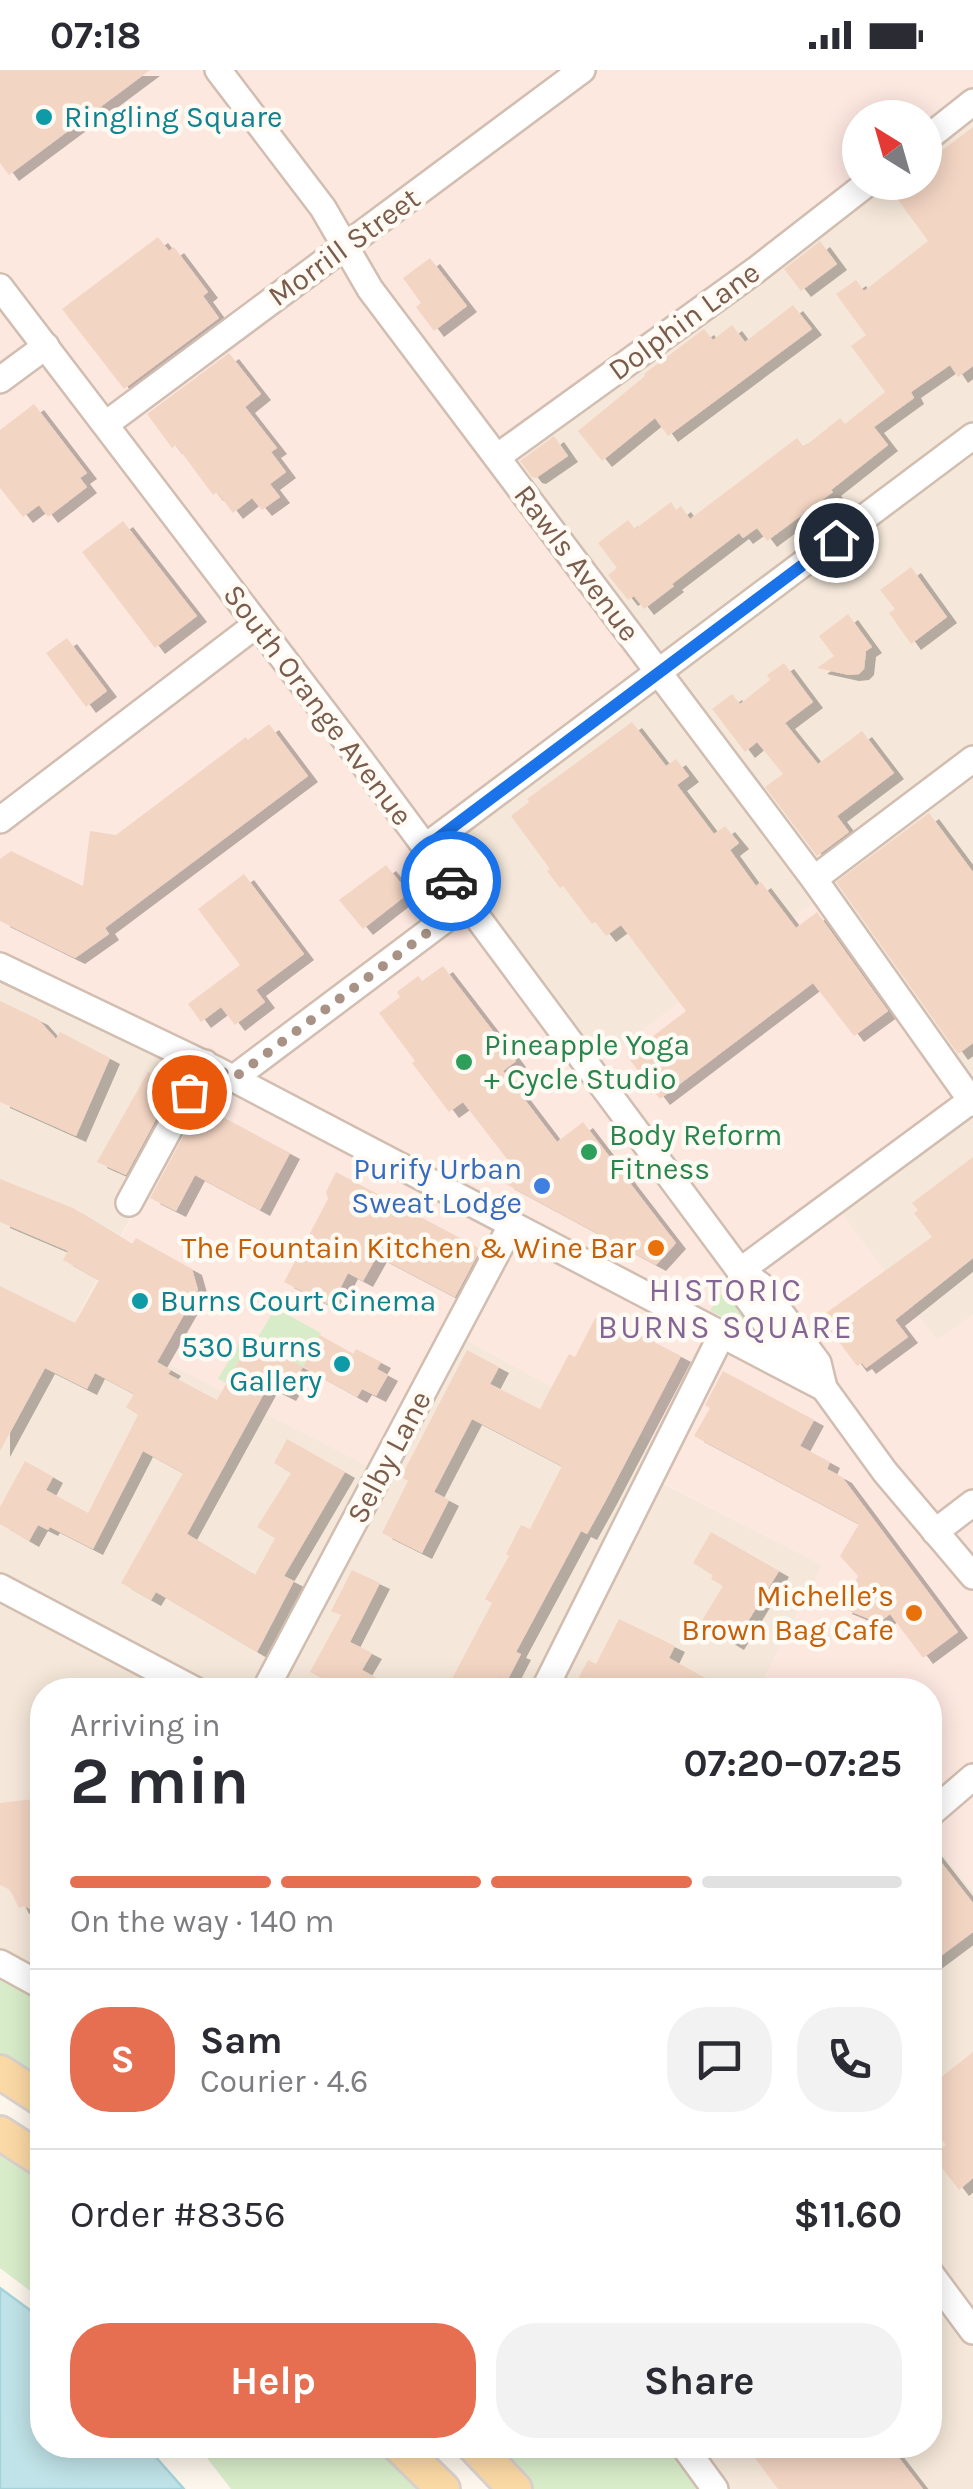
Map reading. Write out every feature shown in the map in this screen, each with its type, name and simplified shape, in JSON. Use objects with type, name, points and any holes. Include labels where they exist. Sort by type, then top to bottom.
[{"type":"main road","points":[[0,2072],[30,2091]]},
{"type":"main road","points":[[0,2133],[30,2152]]},
{"type":"main road","points":[[411,2458],[443,2489]]},
{"type":"main road","points":[[485,2458],[515,2489]]},
{"type":"street","name":"Rawls Avenue","points":[[218,70],[323,208],[370,289],[814,879],[972,1101]]},
{"type":"street","name":"Morrill Street","points":[[106,424],[582,70]]},
{"type":"street","points":[[942,127],[973,102]]},
{"type":"street","name":"Dolphin Lane","points":[[497,457],[756,270],[846,200]]},
{"type":"street","name":"South Orange Avenue","points":[[0,287],[426,847],[740,1271],[760,1285],[818,1363],[816,1384],[973,1576]]},
{"type":"street","points":[[0,380],[46,346]]},
{"type":"street","points":[[426,847],[973,436]]},
{"type":"street","points":[[0,820],[257,624]]},
{"type":"street","points":[[814,879],[973,759]]},
{"type":"street","points":[[234,1078],[467,903]]},
{"type":"street","points":[[0,966],[205,1063],[816,1384]]},
{"type":"street","points":[[129,1203],[205,1063]]},
{"type":"street","points":[[740,1271],[972,1101]]},
{"type":"street","name":"Selby Lane","points":[[272,1678],[512,1224]]},
{"type":"street","points":[[550,1678],[722,1334]]},
{"type":"street","points":[[935,1532],[973,1503]]},
{"type":"street","points":[[0,1587],[171,1678]]},
{"type":"street","points":[[942,1804],[973,1777]]},
{"type":"street","points":[[0,1962],[30,1979]]},
{"type":"street","points":[[942,2289],[973,2331]]},
{"type":"street","points":[[694,2466],[716,2489]]},
{"type":"shaded area","points":[[0,70],[973,70],[973,101],[942,124],[942,100],[842,100],[842,196],[497,457],[659,673],[426,847],[590,1069],[825,894],[971,1101],[833,1203],[937,1340],[973,1315],[973,1891],[942,1853],[942,1678],[764,1678],[822,1565],[651,1477],[665,1448],[455,1334],[381,1473],[77,1317],[135,1211],[204,1063],[0,966]]},
{"type":"shaded area","points":[[973,101],[973,1315],[937,1341],[833,1203],[591,1070],[425,847],[497,457],[842,199],[942,200],[942,124]]},
{"type":"shaded area","points":[[0,966],[205,1063],[135,1210],[77,1317],[455,1334],[666,1448],[652,1478],[823,1565],[764,1678],[30,1678],[30,1979],[0,1963]]},
{"type":"shaded area","points":[[942,1853],[973,1891],[973,2489],[715,2489],[692,2458],[942,2458]]},
{"type":"green space","points":[[730,1289],[752,1322],[749,1329],[710,1311],[718,1297]]},
{"type":"green space","points":[[275,1308],[321,1333],[303,1367],[256,1341]]},
{"type":"green space","points":[[244,1334],[252,1339],[226,1383],[218,1379]]},
{"type":"green space","points":[[0,1963],[30,1979],[30,2091],[0,2072]]},
{"type":"green space","points":[[0,2151],[30,2170],[30,2291],[0,2268]]},
{"type":"green space","points":[[207,2458],[392,2458],[424,2489],[231,2489]]},
{"type":"green space","points":[[485,2458],[692,2458],[715,2489],[515,2489]]},
{"type":"water","points":[[0,2288],[30,2310],[30,2458],[157,2458],[184,2489],[0,2489]]},
{"type":"building","name":"Ringling Square","points":[[0,70],[150,70],[9,175],[0,163]]},
{"type":"building","points":[[973,127],[973,366],[958,377],[950,365],[911,392],[914,398],[874,427],[888,445],[767,541],[757,528],[743,538],[739,533],[644,609],[634,596],[628,600],[608,575],[617,568],[598,543],[628,520],[635,529],[671,502],[676,510],[681,506],[690,519],[797,438],[804,447],[840,418],[845,424],[885,392],[851,346],[866,335],[836,294],[856,280],[864,291],[928,241],[898,200],[942,200],[942,150]]},
{"type":"building","points":[[158,237],[169,251],[174,247],[208,292],[203,296],[219,318],[124,389],[62,309]]},
{"type":"building","points":[[820,241],[837,264],[801,291],[784,269]]},
{"type":"building","points":[[430,258],[467,306],[434,331],[416,307],[421,303],[403,278]]},
{"type":"building","points":[[793,305],[812,329],[668,436],[655,418],[602,461],[578,431],[704,329],[713,340],[732,325],[745,342]]},
{"type":"building","points":[[229,353],[261,394],[245,407],[277,448],[271,452],[286,472],[270,484],[280,497],[262,510],[252,498],[233,513],[217,492],[213,495],[176,445],[172,448],[147,414]]},
{"type":"building","points":[[34,404],[87,473],[80,478],[87,487],[48,517],[39,505],[23,517],[0,488],[0,430]]},
{"type":"building","points":[[554,436],[568,456],[532,477],[520,461]]},
{"type":"building","points":[[123,521],[197,616],[155,648],[82,552]]},
{"type":"building","points":[[911,567],[947,617],[911,644],[889,613],[895,609],[880,590]]},
{"type":"building","points":[[848,614],[872,647],[866,651],[864,669],[849,675],[817,668],[834,656],[819,636]]},
{"type":"building","points":[[67,638],[107,691],[86,707],[46,653]]},
{"type":"building","points":[[784,663],[813,702],[785,723],[818,764],[862,731],[894,773],[837,816],[849,832],[817,856],[765,787],[783,774],[757,742],[745,752],[712,709],[732,694],[740,704]]},
{"type":"building","points":[[632,722],[666,766],[676,759],[689,776],[677,785],[714,834],[725,826],[739,843],[730,850],[756,886],[761,882],[796,928],[817,912],[888,1011],[854,1036],[813,983],[660,1099],[627,1056],[686,1011],[621,925],[606,936],[595,922],[592,924],[547,871],[550,869],[511,816],[529,802],[527,799]]},
{"type":"building","points":[[269,724],[308,776],[105,928],[109,934],[75,958],[0,921],[0,859],[11,851],[83,886],[90,831],[116,835]]},
{"type":"building","points":[[929,813],[973,872],[973,1043],[958,1054],[836,882]]},
{"type":"building","points":[[386,865],[409,893],[363,929],[339,900]]},
{"type":"building","points":[[244,874],[304,954],[256,990],[265,1002],[235,1025],[221,1007],[201,1022],[188,1004],[240,965],[198,909]]},
{"type":"building","points":[[443,966],[516,1061],[503,1071],[557,1142],[583,1122],[676,1243],[656,1265],[504,1183],[517,1172],[463,1102],[449,1112],[412,1063],[415,1061],[379,1013],[418,976],[422,981]]},
{"type":"building","points":[[0,1001],[38,1019],[56,1039],[60,1032],[110,1058],[76,1136],[0,1102]]},
{"type":"building","points":[[148,1072],[174,1086],[126,1175],[97,1162]]},
{"type":"building","points":[[200,1105],[290,1153],[260,1210],[195,1175],[176,1211],[150,1198]]},
{"type":"building","points":[[973,1157],[973,1258],[895,1320],[908,1337],[866,1368],[862,1363],[857,1366],[825,1323],[830,1319],[826,1313],[932,1237],[914,1213],[918,1210],[912,1203]]},
{"type":"building","points":[[336,1172],[477,1247],[479,1252],[455,1297],[377,1256],[363,1281],[348,1273],[331,1306],[284,1282],[328,1199],[326,1192]]},
{"type":"building","points":[[0,1179],[73,1208],[132,1244],[136,1238],[192,1269],[198,1290],[157,1362],[171,1370],[168,1374],[217,1400],[252,1338],[303,1367],[286,1395],[268,1386],[187,1534],[255,1575],[275,1538],[257,1527],[291,1473],[274,1463],[287,1439],[345,1472],[284,1576],[294,1581],[257,1652],[156,1592],[151,1600],[121,1583],[183,1473],[143,1451],[93,1549],[50,1527],[48,1530],[38,1525],[29,1541],[0,1524],[0,1507],[25,1461],[53,1477],[46,1490],[88,1513],[138,1415],[126,1407],[134,1394],[95,1373],[87,1389],[45,1368],[0,1451],[0,1286],[75,1323],[99,1280],[63,1260],[68,1251],[0,1222]]},
{"type":"building","points":[[598,1313],[681,1356],[606,1500],[587,1534],[581,1531],[516,1652],[521,1654],[509,1678],[452,1678],[492,1603],[485,1599],[521,1525],[530,1529],[562,1466],[472,1419],[434,1492],[449,1500],[422,1553],[382,1533],[408,1481],[401,1477],[467,1350],[499,1367],[490,1384],[540,1409],[569,1354],[575,1357]]},
{"type":"building","name":"530 Burns Gallery","points":[[320,1335],[353,1354],[356,1349],[381,1362],[377,1369],[388,1375],[376,1396],[362,1389],[357,1397],[303,1367]]},
{"type":"building","points":[[723,1371],[814,1420],[800,1446],[830,1462],[827,1469],[842,1477],[958,1632],[923,1658],[890,1614],[879,1623],[842,1608],[858,1576],[840,1556],[859,1524],[694,1436],[710,1408],[705,1405]]},
{"type":"building","points":[[711,1532],[779,1571],[734,1644],[700,1624],[723,1586],[693,1563]]},
{"type":"building","points":[[352,1570],[380,1583],[350,1642],[372,1653],[362,1670],[377,1678],[321,1678],[310,1672],[341,1615],[331,1611]]},
{"type":"building","points":[[619,1619],[675,1646],[669,1658],[705,1678],[578,1678],[588,1660],[596,1664]]},
{"type":"building","points":[[30,1799],[30,1909],[19,1908],[10,1890],[0,1885],[0,1803]]},
{"type":"building","points":[[942,1863],[973,1903],[973,1932],[942,1955]]},
{"type":"building","points":[[973,2052],[973,2178],[959,2190],[942,2168],[942,2148],[946,2145],[942,2140],[942,2077]]},
{"type":"building","points":[[755,2458],[899,2458],[923,2489],[778,2489]]},
{"type":"way so far","points":[[189,1092],[205,1063],[234,1078],[467,903],[451,881]]},
{"type":"place","name":"Ringling Square","points":[[44,117]]},
{"type":"place","name":"Pineapple Yoga + Cycle Studio","points":[[464,1062]]},
{"type":"place","name":"Body Reform Fitness","points":[[589,1152]]},
{"type":"place","name":"Purify Urban Sweat Lodge","points":[[542,1186]]},
{"type":"place","name":"The Fountain Kitchen & Wine Bar","points":[[656,1248]]},
{"type":"place","name":"Burns Court Cinema","points":[[140,1301]]},
{"type":"place","name":"530 Burns Gallery","points":[[342,1364]]},
{"type":"place","name":"Michelle’s Brown Bag Cafe","points":[[914,1613]]},
{"type":"district","name":"HISTORIC BURNS SQUARE","points":[[726,1308]]},
{"type":"route","points":[[451,881],[426,847],[836,540]]}]
